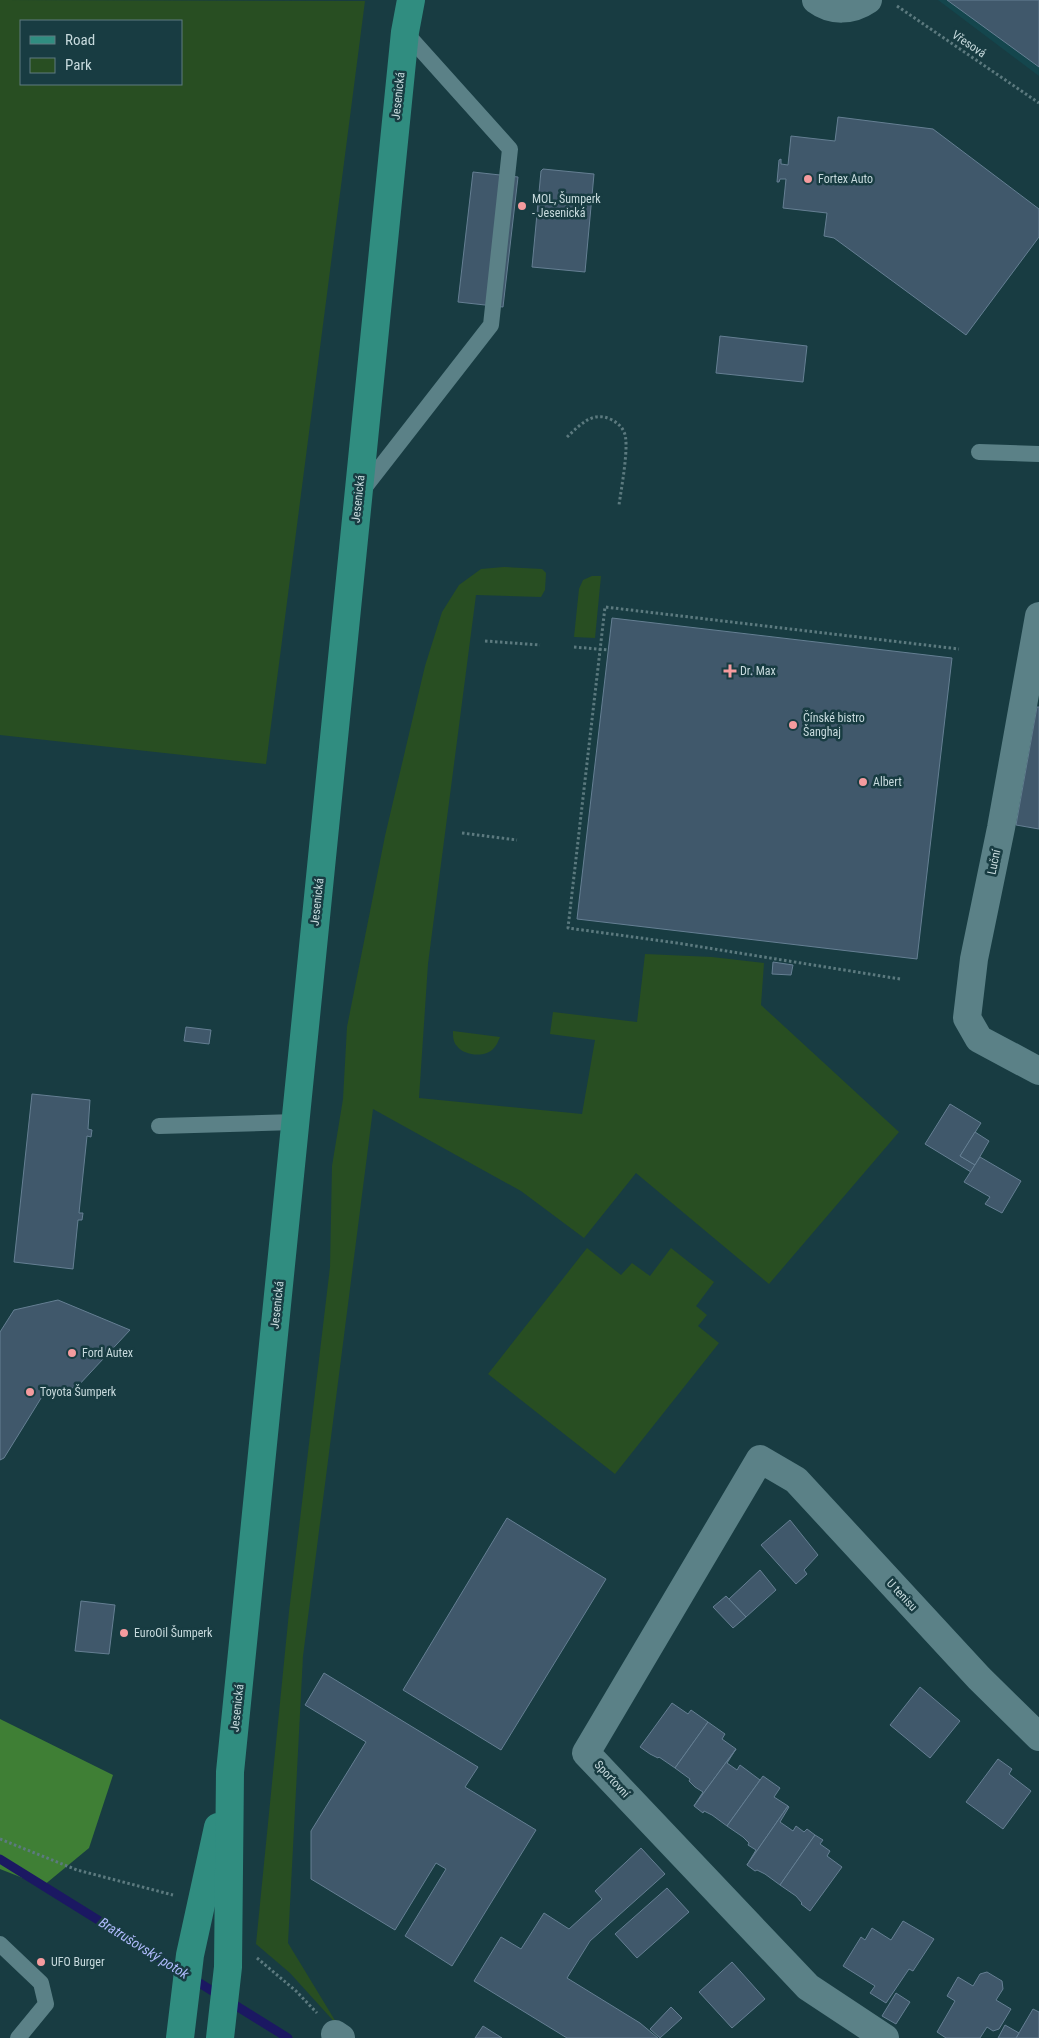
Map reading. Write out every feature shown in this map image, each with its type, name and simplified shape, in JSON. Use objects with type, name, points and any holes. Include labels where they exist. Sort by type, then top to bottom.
[{"type":"main road","name":"Jesenická","points":[[404,0],[405,32]]},
{"type":"main road","name":"Jesenická","points":[[220,2037],[226,1984],[230,1772],[405,32],[411,0]]},
{"type":"main road","name":"Jesenická","points":[[180,2038],[190,1955],[230,1772]]},
{"type":"street","points":[[816,0],[839,9],[856,7],[868,0]]},
{"type":"street","name":"Luční","points":[[1039,616],[1001,828],[974,959],[967,1018],[979,1039],[1039,1071]]},
{"type":"street","name":"U tenisu","points":[[760,1459],[796,1480],[979,1678],[1039,1736]]},
{"type":"street","name":"Sportovní","points":[[760,1459],[586,1752],[808,1987],[885,2038]]},
{"type":"lane","points":[[358,496],[491,325],[510,149],[405,32]]},
{"type":"lane","points":[[980,452],[1039,454]]},
{"type":"lane","points":[[159,1126],[295,1122]]},
{"type":"lane","points":[[0,1944],[41,1983],[46,2004],[18,2038]]},
{"type":"path","name":"Vřesová","points":[[896,5],[1039,102]]},
{"type":"path","points":[[567,436],[589,418],[604,416],[618,422],[625,433],[626,448],[619,505]]},
{"type":"path","points":[[900,979],[677,943],[568,928],[605,607],[958,649]]},
{"type":"path","points":[[486,641],[540,645]]},
{"type":"path","points":[[574,647],[609,650]]},
{"type":"path","points":[[462,833],[517,840]]},
{"type":"path","points":[[0,1839],[77,1870],[182,1897]]},
{"type":"path","points":[[251,1953],[296,1990],[338,2036]]},
{"type":"shaded area","points":[[938,0],[1039,0],[1039,76]]},
{"type":"green space","points":[[0,0],[365,1],[266,764],[0,735]]},
{"type":"green space","points":[[504,567],[542,569],[546,573],[545,590],[541,597],[476,595],[428,964],[419,1098],[582,1114],[595,1040],[550,1034],[553,1012],[637,1022],[645,954],[712,957],[764,963],[761,1005],[899,1132],[769,1284],[636,1173],[584,1238],[521,1191],[373,1109],[303,1656],[288,1943],[339,2027],[290,1973],[256,1944],[289,1612],[330,1267],[332,1166],[343,1099],[347,1027],[385,836],[425,666],[442,612],[459,585],[481,569]]},
{"type":"green space","points":[[592,576],[601,576],[595,638],[574,637],[579,589],[583,580]]},
{"type":"green space","points":[[453,1031],[500,1037],[496,1046],[490,1051],[481,1054],[470,1054],[457,1046],[454,1041]]},
{"type":"green space","points":[[587,1248],[621,1275],[632,1263],[650,1276],[671,1248],[714,1282],[696,1306],[707,1315],[698,1326],[719,1343],[615,1474],[488,1374]]},
{"type":"green space","points":[[0,1719],[113,1775],[89,1848],[43,1886],[0,1869]]},
{"type":"building","points":[[947,0],[1039,0],[1039,67]]},
{"type":"building","points":[[838,117],[933,129],[1039,209],[1039,237],[966,335],[834,238],[824,236],[827,213],[783,208],[786,179],[780,179],[777,182],[779,160],[781,159],[781,164],[788,165],[791,136],[835,141]]},
{"type":"building","points":[[543,169],[594,174],[585,272],[532,267],[541,171]]},
{"type":"building","points":[[473,172],[518,177],[503,307],[458,302]]},
{"type":"building","points":[[720,336],[807,346],[803,382],[716,373]]},
{"type":"building","points":[[612,618],[952,658],[917,959],[577,919]]},
{"type":"building","points":[[1037,707],[1039,707],[1039,829],[1016,825]]},
{"type":"building","points":[[773,962],[793,965],[791,975],[772,974]]},
{"type":"building","points":[[186,1027],[211,1030],[209,1044],[184,1041]]},
{"type":"building","points":[[32,1094],[90,1100],[88,1129],[92,1130],[91,1137],[87,1136],[79,1213],[83,1213],[82,1220],[78,1220],[73,1269],[14,1262]]},
{"type":"building","points":[[950,1104],[981,1123],[960,1156],[975,1165],[971,1172],[925,1144]]},
{"type":"building","points":[[975,1132],[989,1141],[975,1165],[960,1156]]},
{"type":"building","points":[[980,1157],[1021,1181],[1002,1213],[985,1204],[990,1197],[964,1182]]},
{"type":"building","points":[[58,1300],[130,1330],[77,1387],[43,1395],[4,1458],[0,1460],[0,1332],[14,1310]]},
{"type":"building","points":[[507,1518],[606,1579],[501,1750],[403,1690]]},
{"type":"building","points":[[790,1520],[818,1555],[804,1570],[807,1574],[796,1584],[761,1545]]},
{"type":"building","points":[[760,1570],[776,1590],[746,1617],[729,1599]]},
{"type":"building","points":[[726,1596],[746,1617],[733,1628],[713,1607]]},
{"type":"building","points":[[81,1601],[115,1605],[109,1654],[75,1651]]},
{"type":"building","points":[[324,1673],[478,1767],[465,1787],[536,1830],[452,1966],[405,1936],[446,1869],[436,1863],[395,1930],[311,1879],[311,1831],[366,1742],[305,1705]]},
{"type":"building","points":[[920,1687],[960,1721],[930,1758],[890,1725]]},
{"type":"building","points":[[672,1703],[688,1714],[691,1710],[708,1722],[675,1768],[640,1747]]},
{"type":"building","points":[[708,1722],[725,1734],[722,1739],[736,1749],[694,1806],[703,1792],[675,1768]]},
{"type":"building","points":[[736,1749],[727,1763],[737,1770],[740,1765],[760,1780],[727,1826],[712,1815],[704,1811],[703,1813],[694,1806]]},
{"type":"building","points":[[998,1759],[1012,1769],[1009,1774],[1031,1791],[1003,1829],[966,1802]]},
{"type":"building","points":[[763,1776],[780,1788],[774,1797],[788,1806],[747,1865],[756,1850],[748,1845],[749,1843],[743,1837],[727,1826]]},
{"type":"building","points":[[788,1806],[780,1822],[793,1831],[796,1826],[804,1832],[807,1829],[815,1835],[780,1885],[765,1874],[757,1870],[755,1871],[747,1865]]},
{"type":"building","points":[[815,1835],[823,1840],[820,1844],[830,1851],[827,1856],[842,1867],[810,1911],[801,1904],[796,1896],[780,1885]]},
{"type":"building","points":[[641,1848],[665,1874],[590,1941],[567,1978],[640,2023],[658,2038],[567,2038],[474,1981],[501,1937],[521,1949],[544,1913],[569,1929],[602,1899],[595,1891]]},
{"type":"building","points":[[667,1888],[689,1912],[637,1958],[615,1934]]},
{"type":"building","points":[[903,1921],[934,1939],[913,1971],[909,1969],[886,2003],[870,1993],[875,1986],[843,1966],[861,1937],[865,1940],[872,1928],[891,1940]]},
{"type":"building","points":[[732,1962],[765,1999],[732,2028],[699,1992]]},
{"type":"building","points":[[987,1972],[1002,1981],[1003,1989],[996,2000],[1011,2009],[999,2029],[993,2031],[987,2027],[980,2038],[946,2038],[937,2032],[955,2001],[947,1996],[958,1977],[973,1986],[980,1974]]},
{"type":"building","points":[[896,1993],[910,2002],[896,2024],[882,2016]]},
{"type":"building","points":[[671,2007],[682,2018],[660,2038],[650,2029]]},
{"type":"building","points":[[1033,2009],[1039,2012],[1039,2038],[1016,2038]]},
{"type":"building","points":[[1005,2025],[1019,2033],[1016,2038],[998,2038]]},
{"type":"building","points":[[483,2026],[502,2038],[475,2038]]},
{"type":"waterway","name":"Bratrušovský potok","points":[[0,1859],[288,2038]]},
{"type":"place","name":"Fortex Auto","points":[[808,179]]},
{"type":"place","name":"MOL, Šumperk - Jesenická","points":[[522,206]]},
{"type":"place","name":"Dr. Max","points":[[730,671]]},
{"type":"place","name":"Čínské bistro Šanghaj","points":[[793,725]]},
{"type":"place","name":"Albert","points":[[863,782]]},
{"type":"place","name":"Ford Autex","points":[[72,1353]]},
{"type":"place","name":"Toyota Šumperk","points":[[30,1392]]},
{"type":"place","name":"EuroOil Šumperk","points":[[124,1633]]},
{"type":"place","name":"UFO Burger","points":[[41,1962]]}]
